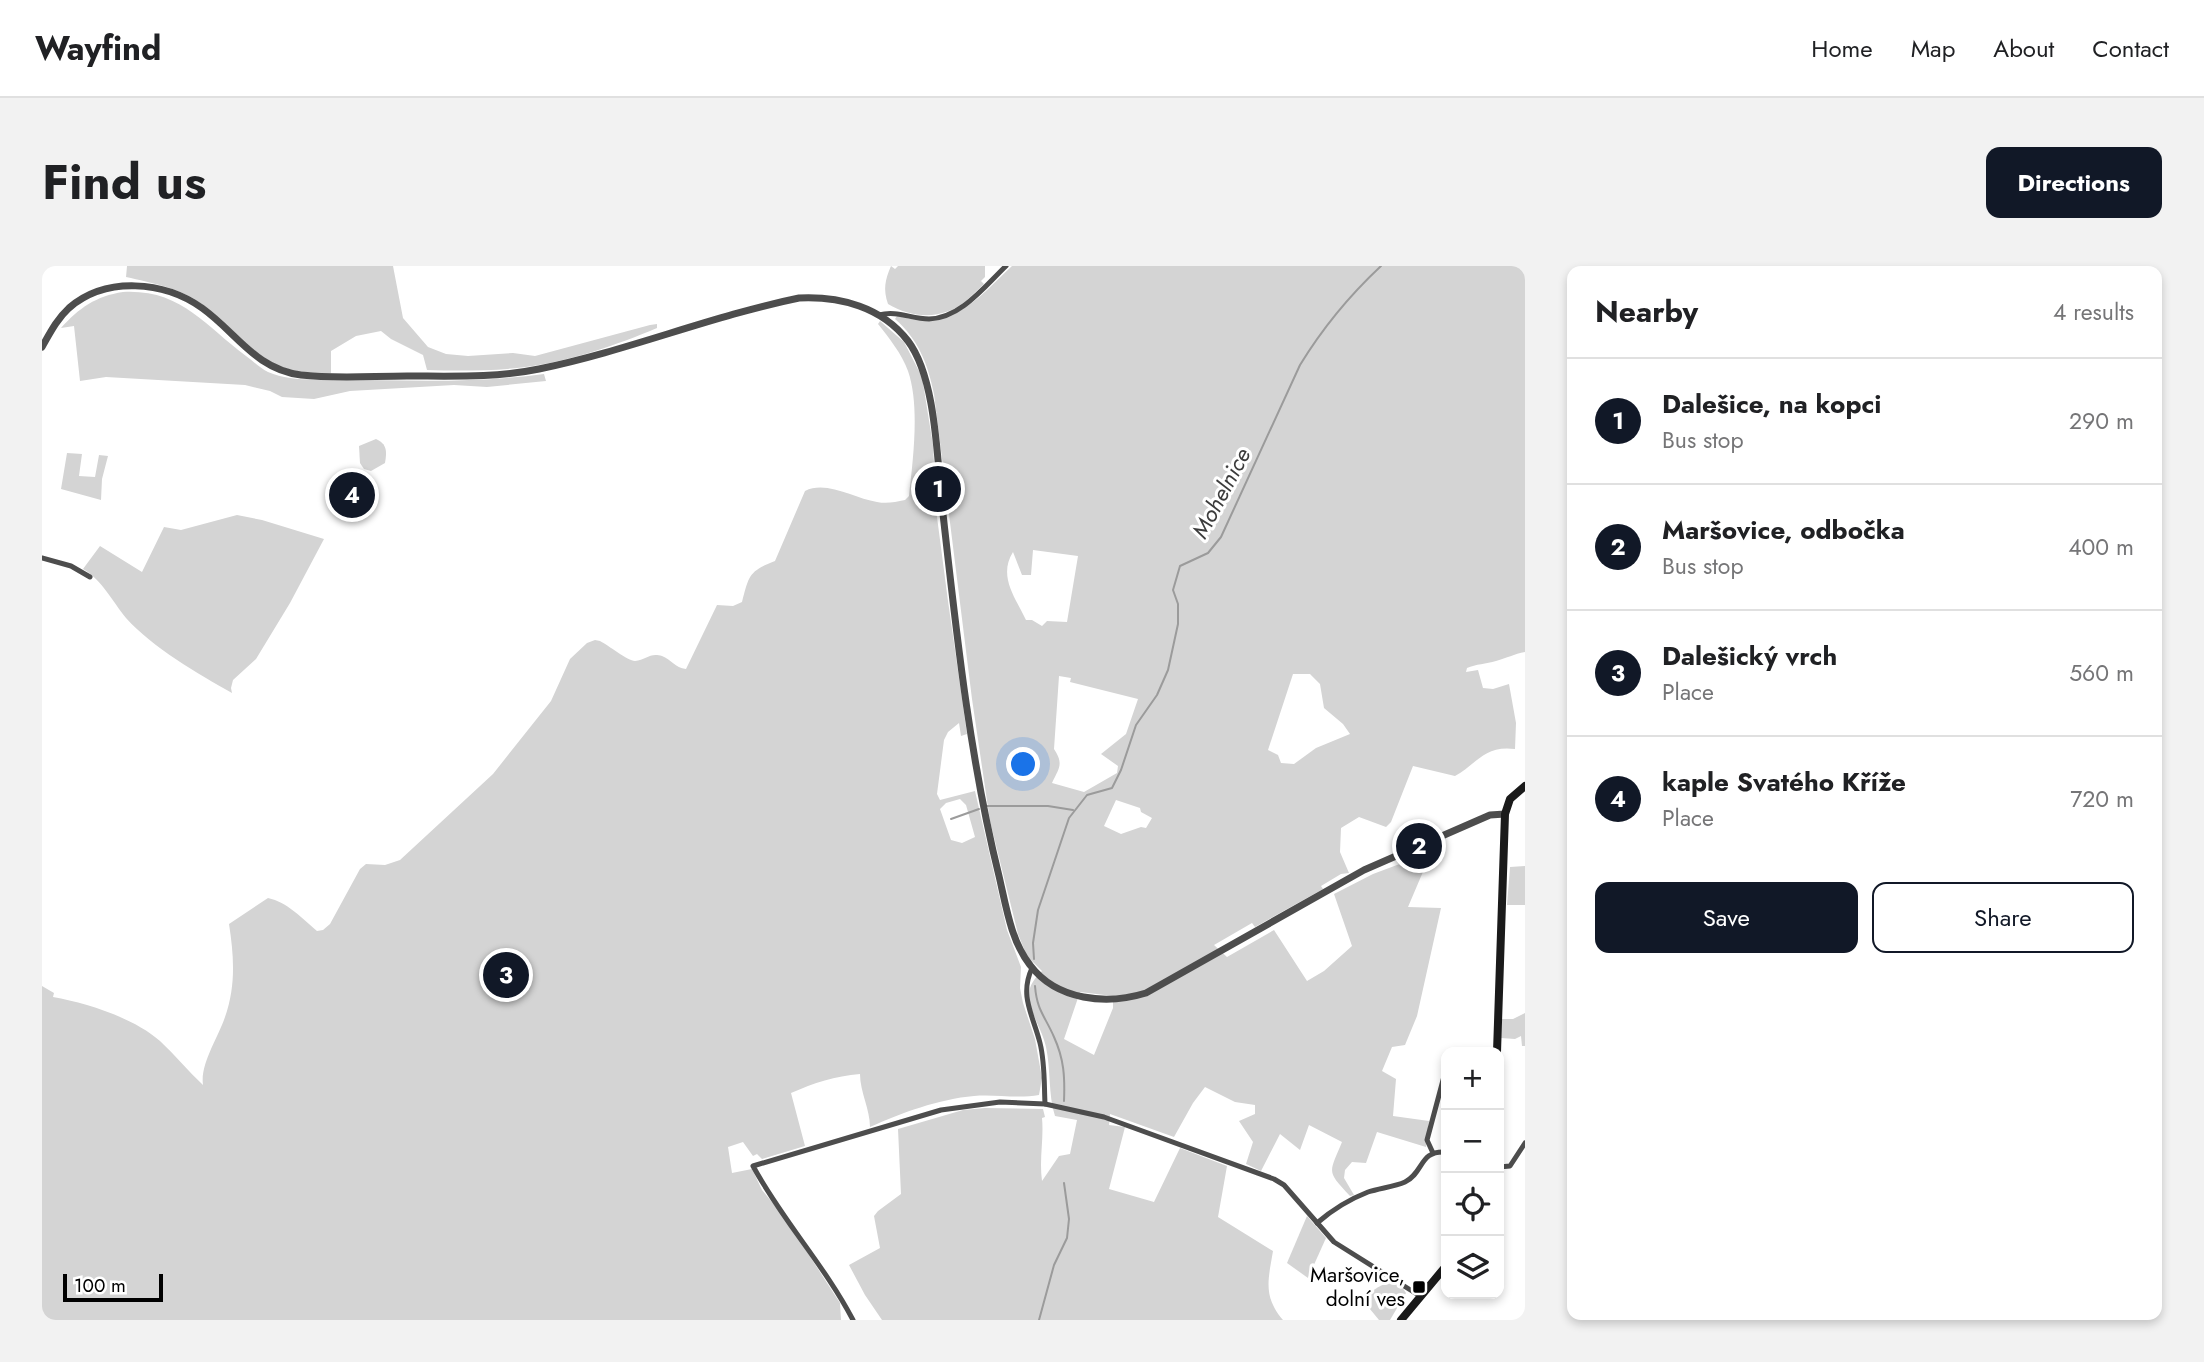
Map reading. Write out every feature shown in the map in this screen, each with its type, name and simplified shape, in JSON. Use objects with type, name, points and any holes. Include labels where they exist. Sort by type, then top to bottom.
[{"type":"main road","points":[[1497,1047],[1505,814],[1510,799],[1525,786]]},
{"type":"main road","points":[[1401,1320],[1441,1272]]},
{"type":"street","points":[[879,315],[893,312],[928,319],[949,314],[969,302],[1006,266]]},
{"type":"street","points":[[42,347],[57,321],[76,303],[99,291],[122,286],[154,288],[179,296],[203,309],[271,367],[287,372],[324,376],[475,376],[537,370],[799,298],[834,299],[855,304],[879,315],[895,326],[908,340],[926,380],[981,792],[1011,925],[1022,954],[1032,968],[1052,984],[1085,998],[1119,999],[1146,993],[1364,870],[1490,815],[1505,814]]},
{"type":"street","points":[[42,558],[71,566],[90,578]]},
{"type":"street","points":[[1032,968],[1027,979],[1026,1001],[1040,1044],[1045,1104]]},
{"type":"street","points":[[1433,1153],[1427,1140],[1441,1088]]},
{"type":"street","points":[[853,1320],[842,1299],[753,1167],[941,1110],[1000,1102],[1045,1104],[1104,1117],[1274,1179],[1284,1185],[1334,1242],[1420,1296]]},
{"type":"street","points":[[1504,1167],[1510,1166],[1525,1143]]},
{"type":"street","points":[[1317,1223],[1350,1200],[1405,1182],[1415,1175],[1425,1159],[1433,1153],[1441,1153]]},
{"type":"shaded area","points":[[127,266],[393,266],[403,318],[428,347],[446,354],[468,356],[513,353],[535,356],[650,325],[657,324],[657,328],[559,361],[514,368],[464,371],[427,370],[423,355],[381,331],[356,336],[331,351],[331,373],[302,372],[279,366],[255,351],[193,298],[166,287],[126,277]]},
{"type":"shaded area","points":[[891,266],[895,269],[898,266],[985,266],[985,277],[981,281],[984,284],[958,307],[938,314],[918,315],[888,304],[885,285]]},
{"type":"shaded area","points":[[1012,266],[1525,266],[1525,652],[1467,668],[1466,672],[1478,670],[1483,688],[1493,689],[1509,684],[1516,723],[1515,749],[1488,753],[1455,776],[1413,766],[1391,822],[1386,827],[1359,817],[1341,828],[1340,852],[1349,873],[1341,874],[1321,886],[1323,889],[1255,927],[1252,923],[1214,945],[1227,957],[1274,930],[1307,981],[1324,971],[1352,946],[1334,894],[1373,874],[1421,856],[1428,860],[1408,907],[1441,908],[1417,1016],[1405,1045],[1392,1047],[1382,1071],[1396,1079],[1393,1116],[1429,1121],[1426,1147],[1377,1132],[1366,1163],[1352,1162],[1345,1170],[1344,1178],[1354,1195],[1350,1196],[1333,1176],[1332,1171],[1342,1142],[1309,1125],[1300,1150],[1280,1134],[1261,1171],[1246,1164],[1253,1142],[1239,1121],[1255,1114],[1255,1105],[1235,1102],[1205,1087],[1174,1137],[1110,1114],[1109,1125],[1125,1127],[1109,1189],[1154,1202],[1180,1148],[1227,1166],[1218,1217],[1273,1251],[1270,1296],[1283,1320],[882,1320],[849,1265],[880,1248],[874,1216],[901,1194],[898,1129],[963,1110],[1043,1109],[1045,1117],[1042,1118],[1042,1181],[1059,1156],[1070,1154],[1077,1120],[1055,1116],[1046,1047],[1029,995],[1033,982],[1042,971],[1027,956],[1018,934],[990,821],[932,383],[916,344],[895,319],[897,316],[917,320],[933,319],[962,310]],"holes":[[[1033,550],[1078,556],[1067,622],[1047,621],[1042,626],[1032,620],[1026,620],[1013,595],[1008,578],[1007,570],[1013,552],[1022,575],[1031,575]],[[1293,674],[1310,674],[1320,684],[1324,708],[1343,724],[1350,734],[1316,748],[1294,764],[1281,763],[1278,755],[1268,750]],[[1059,676],[1071,678],[1070,682],[1138,699],[1126,734],[1101,754],[1118,766],[1117,773],[1084,792],[1052,783],[1060,762],[1054,749]],[[1116,800],[1140,808],[1141,812],[1152,818],[1146,828],[1141,827],[1121,834],[1104,826]],[[1080,992],[1113,996],[1113,1008],[1094,1055],[1064,1039]]]},
{"type":"shaded area","points":[[123,292],[161,296],[176,303],[204,321],[262,369],[285,377],[443,381],[544,374],[546,381],[487,387],[454,385],[350,391],[314,399],[282,397],[245,385],[106,377],[80,381],[74,326],[61,328],[74,314],[89,304],[104,296]]},
{"type":"shaded area","points":[[880,321],[904,342],[922,377],[933,445],[937,517],[967,734],[961,736],[959,723],[948,732],[944,740],[937,794],[940,800],[975,791],[1007,930],[1021,967],[1020,988],[1035,1039],[1042,1078],[1039,1095],[947,1100],[870,1127],[860,1074],[842,1076],[791,1093],[805,1146],[762,1159],[757,1154],[753,1156],[743,1142],[728,1147],[732,1173],[752,1169],[762,1190],[785,1218],[840,1303],[841,1320],[42,1320],[42,986],[54,993],[53,997],[110,1013],[137,1025],[166,1046],[203,1085],[204,1068],[225,1017],[231,994],[233,959],[229,924],[268,898],[288,907],[317,931],[323,930],[330,924],[360,869],[366,864],[385,865],[400,860],[493,774],[551,701],[570,659],[587,643],[600,641],[635,661],[654,655],[662,656],[686,669],[717,605],[733,606],[742,602],[751,575],[775,561],[805,491],[814,488],[832,489],[884,503],[905,500],[909,496],[914,433],[912,385],[902,358],[878,324]],"holes":[[[960,799],[966,805],[975,837],[962,843],[951,840],[940,809],[946,803]]]},
{"type":"shaded area","points":[[376,439],[385,448],[385,463],[371,471],[364,469],[360,463],[359,446]]},
{"type":"shaded area","points":[[67,453],[82,454],[79,476],[95,477],[99,455],[108,456],[102,479],[101,500],[61,489]]},
{"type":"shaded area","points":[[237,515],[324,539],[256,659],[233,680],[232,693],[190,669],[149,639],[126,618],[96,579],[83,569],[100,546],[142,572],[164,527],[181,530]]},
{"type":"shaded area","points":[[1525,866],[1525,905],[1507,905],[1510,867]]},
{"type":"shaded area","points":[[1525,1013],[1525,1046],[1522,1046],[1521,1036],[1515,1039],[1501,1038],[1502,1019],[1513,1019]]},
{"type":"shaded area","points":[[1307,1216],[1326,1238],[1308,1278],[1287,1263]]},
{"type":"shaded area","points":[[1390,1282],[1402,1287],[1406,1293],[1390,1320],[1379,1320],[1365,1303],[1366,1299],[1378,1287]]},
{"type":"waterway","name":"Mohelnice","points":[[1034,959],[1033,943],[1038,910],[1069,818],[1087,795],[1112,788],[1136,725],[1157,695],[1168,670],[1178,624],[1178,604],[1173,590],[1180,566],[1208,553],[1221,537],[1300,365],[1337,313],[1381,266]]},
{"type":"waterway","points":[[987,806],[1048,806],[1073,810]]},
{"type":"waterway","points":[[951,819],[979,809]]},
{"type":"waterway","name":"Mohelnice","points":[[1035,986],[1040,1008],[1060,1053],[1064,1101]]},
{"type":"waterway","name":"Mohelnice","points":[[1039,1320],[1054,1265],[1067,1238],[1069,1219],[1064,1183]]},
{"type":"place","name":"Dalešice, na kopci","points":[[938,489]]},
{"type":"place","name":"kaple Svatého Kříže","points":[[352,495]]},
{"type":"place","name":"Maršovice, odbočka","points":[[1419,846]]},
{"type":"place","name":"Dalešický vrch","points":[[506,975]]},
{"type":"place","name":"Maršovice, dolní ves","points":[[1419,1287]]}]
